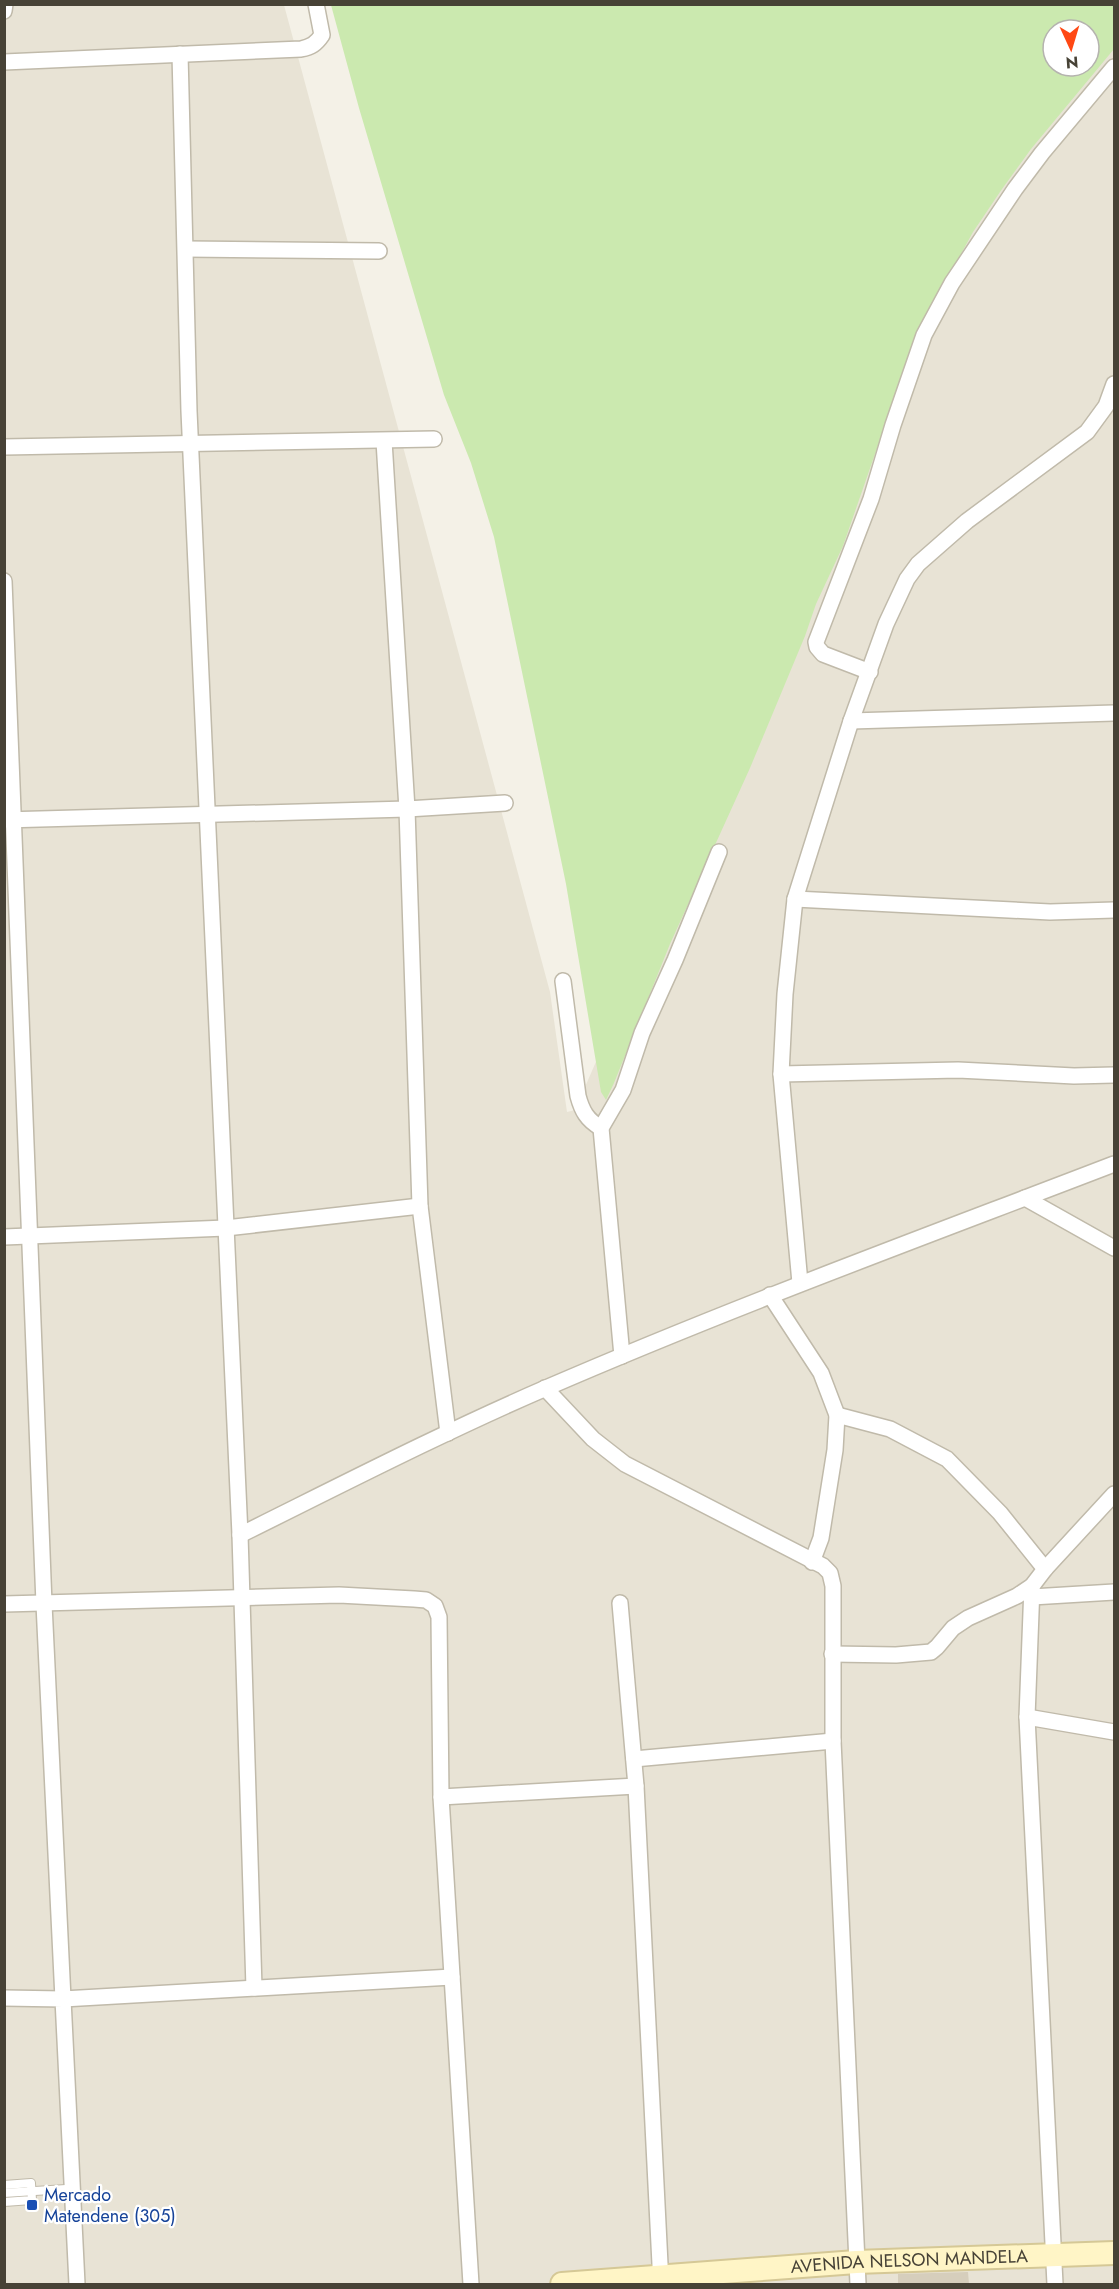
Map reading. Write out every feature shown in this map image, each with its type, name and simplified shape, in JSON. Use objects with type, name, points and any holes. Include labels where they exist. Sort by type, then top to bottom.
[{"type":"street","points":[[4,4],[4,11]]},
{"type":"street","points":[[4,62],[301,49],[317,42],[322,35],[316,4]]},
{"type":"street","points":[[180,54],[191,442],[240,1535],[254,1988]]},
{"type":"street","points":[[870,672],[823,654],[816,642],[871,499],[896,415],[924,335],[952,283],[1010,197],[1042,153],[1114,67]]},
{"type":"street","points":[[186,249],[379,251]]},
{"type":"street","points":[[800,1283],[781,1074],[785,994],[795,899],[850,721],[886,624],[907,579],[918,564],[967,521],[1087,432],[1106,406],[1114,384]]},
{"type":"street","points":[[4,447],[434,439]]},
{"type":"street","points":[[384,441],[407,809],[420,1206],[448,1433]]},
{"type":"street","points":[[4,581],[9,820],[77,2284]]},
{"type":"street","points":[[850,721],[1114,713]]},
{"type":"street","points":[[9,820],[407,809],[505,803]]},
{"type":"street","points":[[622,1356],[601,1128],[623,1090],[642,1033],[719,852]]},
{"type":"street","points":[[795,899],[1038,911],[1114,910]]},
{"type":"street","points":[[563,981],[578,1096],[582,1110],[589,1121],[601,1128]]},
{"type":"street","points":[[781,1074],[958,1070],[1074,1076],[1114,1075]]},
{"type":"street","points":[[240,1535],[545,1388],[800,1283],[1114,1164]]},
{"type":"street","points":[[1025,1198],[1114,1248]]},
{"type":"street","points":[[4,1237],[226,1228],[420,1206]]},
{"type":"street","points":[[770,1295],[821,1374],[837,1415],[835,1450],[821,1538],[812,1562]]},
{"type":"street","points":[[545,1388],[593,1440],[625,1464],[823,1566],[830,1573],[833,1586],[833,1741],[857,2273]]},
{"type":"street","points":[[837,1415],[890,1429],[948,1459],[1000,1513],[1044,1569]]},
{"type":"street","points":[[1055,2284],[1027,1717],[1032,1592],[1044,1569],[1114,1494]]},
{"type":"street","points":[[832,1654],[896,1655],[931,1652],[953,1628],[968,1618],[1017,1596],[1032,1592],[1114,1592]]},
{"type":"street","points":[[4,1604],[339,1595],[426,1600],[435,1606],[439,1617],[441,1797],[471,2284]]},
{"type":"street","points":[[620,1603],[636,1786],[661,2281]]},
{"type":"street","points":[[1027,1717],[1114,1732]]},
{"type":"street","points":[[634,1759],[833,1741]]},
{"type":"street","points":[[441,1797],[636,1786]]},
{"type":"street","points":[[4,1998],[63,2000],[452,1977]]},
{"type":"street","name":"AVENIDA NELSON MANDELA","points":[[562,2284],[857,2273],[1114,2253]]},
{"type":"lane","points":[[4,2185],[31,2183],[32,2191],[32,2200],[4,2202]]},
{"type":"lane","points":[[4,2193],[66,2189],[71,2284]]},
{"type":"shaded area","points":[[5,5],[284,5],[550,992],[567,1112],[575,1110],[965,213],[1079,78],[1101,78],[1101,54],[1114,40],[1114,2284],[5,2284]]},
{"type":"green space","points":[[331,5],[1114,5],[1114,49],[1101,65],[1101,18],[1041,18],[1041,78],[1090,78],[1031,149],[973,232],[916,336],[843,546],[816,604],[750,768],[670,944],[606,1100],[601,1092],[566,884],[494,537],[471,463],[444,395]]},
{"type":"building","points":[[968,2272],[969,2284],[898,2284],[898,2274]]},
{"type":"place","name":"Mercado Matendene (305)","points":[[32,2205]]}]
